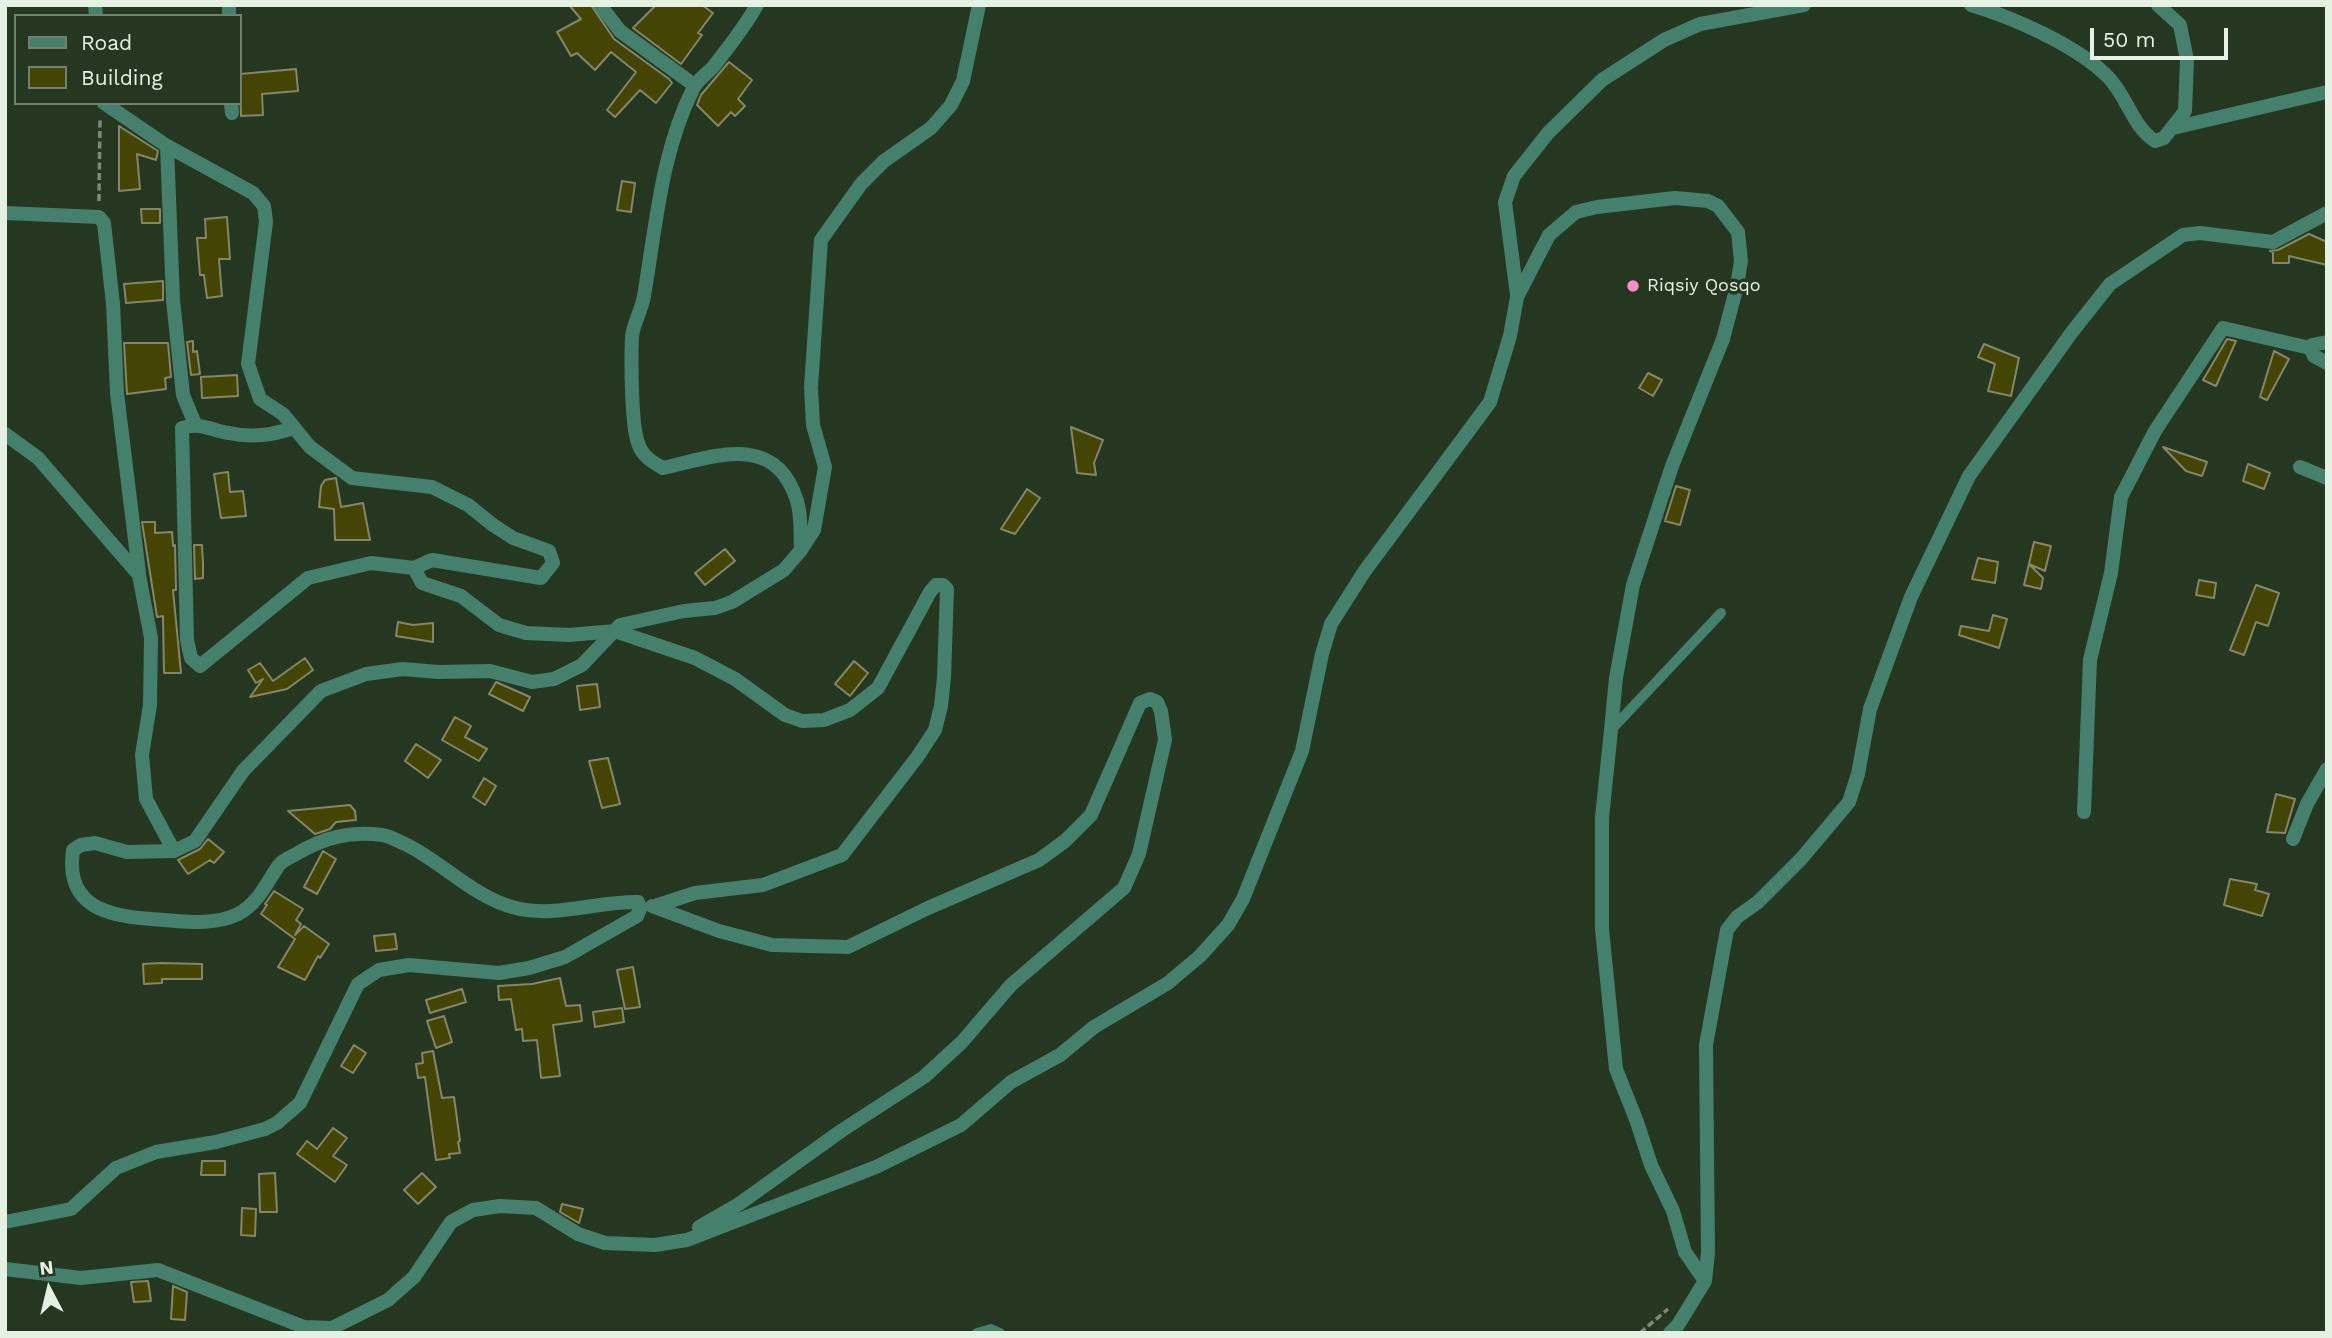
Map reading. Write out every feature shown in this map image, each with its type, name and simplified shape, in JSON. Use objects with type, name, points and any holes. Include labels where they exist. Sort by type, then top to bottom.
[{"type":"street","points":[[600,5],[620,31],[694,85]]},
{"type":"street","points":[[757,5],[744,28],[729,43],[712,68],[694,85],[669,150],[650,245],[644,299],[632,335],[633,391],[638,443],[648,460],[663,468],[732,452],[759,457],[776,465],[788,478],[798,504],[801,551]]},
{"type":"street","points":[[674,1242],[738,1204],[841,1131],[925,1077],[961,1042],[1011,985],[1124,888],[1139,854],[1165,740],[1157,702],[1150,699],[1140,703],[1091,815],[1065,841],[1039,860],[928,908],[848,947],[772,945],[719,931],[638,902],[615,901],[557,912],[513,907],[486,897],[442,866],[386,835],[343,834],[317,842],[280,863],[270,882],[239,913],[214,921],[195,923],[114,916],[96,909],[82,897],[71,870],[72,849],[95,843],[127,852],[174,850],[195,841],[243,771],[321,691],[366,674],[403,669],[438,672],[490,671],[532,682],[554,679],[582,665],[620,625],[684,611],[715,608],[732,602],[784,570],[801,551],[814,530],[825,467],[813,425],[811,387],[821,240],[861,184],[884,160],[931,128],[951,105],[963,81],[979,5]]},
{"type":"street","points":[[1517,297],[1505,202],[1514,176],[1548,134],[1602,80],[1664,40],[1700,24],[1804,5]]},
{"type":"street","points":[[1971,5],[2024,23],[2086,60],[2109,78],[2144,134],[2155,141],[2164,138],[2185,111],[2187,60],[2180,25],[2158,5]]},
{"type":"street","points":[[2173,128],[2327,92]]},
{"type":"street","points":[[102,110],[253,193],[264,206],[266,222],[248,364],[260,399],[283,414],[310,447],[352,478],[432,487],[468,505],[513,538],[549,551],[553,564],[541,578],[432,560],[414,568],[371,563],[308,578],[201,666],[191,658],[187,640],[181,428],[195,424],[231,434],[271,435],[294,428]]},
{"type":"street","points":[[167,146],[173,300],[183,395],[195,424]]},
{"type":"street","points":[[5,1269],[81,1278],[158,1270],[304,1327],[332,1331],[388,1300],[414,1277],[451,1222],[473,1210],[500,1206],[536,1208],[578,1234],[605,1243],[655,1245],[687,1240],[876,1167],[961,1125],[1011,1082],[1060,1055],[1094,1027],[1168,983],[1200,956],[1228,925],[1243,899],[1302,751],[1331,624],[1364,572],[1490,401],[1510,336],[1517,297],[1549,235],[1576,212],[1597,206],[1675,198],[1708,201],[1718,206],[1738,232],[1741,261],[1723,338],[1672,466],[1633,585],[1616,677],[1602,818],[1602,929],[1616,1069],[1651,1165],[1673,1210],[1685,1252],[1705,1281]]},
{"type":"street","points":[[5,213],[99,217],[103,223],[113,304],[117,393],[139,575],[151,638],[150,705],[142,755],[146,799],[174,850]]},
{"type":"street","points":[[1670,1333],[1678,1325],[1705,1281],[1708,1254],[1706,1045],[1727,930],[1737,917],[1758,902],[1801,859],[1849,802],[1858,774],[1870,709],[1911,597],[1969,476],[2072,332],[2110,284],[2183,235],[2200,233],[2273,242],[2327,213]]},
{"type":"street","points":[[2084,812],[2090,660],[2111,573],[2121,497],[2155,431],[2223,328],[2310,348]]},
{"type":"street","points":[[2310,348],[2312,345],[2327,342]]},
{"type":"street","points":[[2310,348],[2314,356],[2327,363]]},
{"type":"street","points":[[5,434],[38,458],[139,575]]},
{"type":"street","points":[[2300,467],[2327,478]]},
{"type":"street","points":[[5,1222],[71,1209],[116,1168],[156,1152],[216,1142],[265,1129],[277,1123],[300,1103],[358,984],[379,970],[409,965],[499,973],[529,968],[565,957],[648,907],[695,893],[763,886],[842,855],[935,730],[944,678],[947,589],[943,585],[936,585],[930,592],[878,688],[850,710],[824,720],[802,721],[785,715],[735,679],[695,658],[615,631],[569,635],[526,633],[499,625],[461,596],[422,583],[414,568]]},
{"type":"street","points":[[2293,839],[2327,769]]},
{"type":"lane","points":[[1611,730],[1721,612]]},
{"type":"lane","points":[[977,1333],[991,1329],[1000,1333]]},
{"type":"path","points":[[99,217],[102,110]]},
{"type":"building","points":[[569,5],[591,5],[614,39],[669,79],[672,83],[656,103],[640,90],[615,117],[607,110],[636,72],[611,52],[595,70],[577,53],[571,56],[557,32],[581,19]]},
{"type":"building","points":[[656,5],[702,5],[713,13],[698,33],[702,35],[681,64],[633,28]]},
{"type":"building","points":[[729,62],[752,80],[738,99],[745,106],[735,116],[731,112],[718,126],[697,105],[701,95]]},
{"type":"building","points":[[296,69],[298,91],[262,94],[263,115],[241,116],[242,74]]},
{"type":"building","points":[[119,126],[158,151],[156,160],[137,154],[140,189],[119,191]]},
{"type":"building","points":[[622,181],[635,183],[631,212],[617,210]]},
{"type":"building","points":[[141,209],[160,209],[160,223],[142,223]]},
{"type":"building","points":[[227,217],[230,259],[219,259],[222,296],[207,298],[204,275],[200,275],[197,238],[206,238],[205,219]]},
{"type":"building","points":[[2309,234],[2327,242],[2327,265],[2289,256],[2289,263],[2273,263],[2273,252],[2270,251],[2278,250]]},
{"type":"building","points":[[163,281],[163,300],[126,303],[124,284]]},
{"type":"building","points":[[2227,339],[2236,341],[2216,386],[2203,380]]},
{"type":"building","points":[[193,341],[193,352],[197,351],[200,374],[191,375],[187,342]]},
{"type":"building","points":[[124,343],[168,343],[171,377],[165,378],[166,389],[127,394]]},
{"type":"building","points":[[1984,344],[2019,358],[2011,396],[1988,391],[1995,364],[1978,357]]},
{"type":"building","points":[[2274,351],[2289,359],[2267,400],[2260,397]]},
{"type":"building","points":[[1648,373],[1662,380],[1653,396],[1639,388]]},
{"type":"building","points":[[237,375],[238,396],[202,398],[201,377]]},
{"type":"building","points":[[1071,427],[1103,440],[1094,463],[1096,475],[1077,473]]},
{"type":"building","points":[[2163,447],[2207,462],[2202,476],[2186,471]]},
{"type":"building","points":[[2248,464],[2270,473],[2264,489],[2243,481]]},
{"type":"building","points":[[228,472],[230,492],[243,491],[246,516],[221,518],[214,474]]},
{"type":"building","points":[[336,478],[341,507],[363,503],[370,540],[335,540],[334,509],[319,507],[321,486],[325,480]]},
{"type":"building","points":[[1676,486],[1690,490],[1680,525],[1665,521]]},
{"type":"building","points":[[1027,489],[1040,498],[1015,534],[1001,529]]},
{"type":"building","points":[[142,522],[155,522],[155,533],[172,532],[176,590],[173,590],[181,673],[164,673],[163,616],[157,617]]},
{"type":"building","points":[[2034,542],[2051,546],[2045,571],[2029,564]]},
{"type":"building","points":[[194,545],[202,545],[203,578],[195,579]]},
{"type":"building","points":[[725,549],[735,561],[705,585],[695,573]]},
{"type":"building","points":[[1978,558],[1998,562],[1995,583],[1972,579]]},
{"type":"building","points":[[2029,564],[2043,578],[2041,589],[2024,585]]},
{"type":"building","points":[[2199,580],[2216,583],[2214,598],[2196,595]]},
{"type":"building","points":[[2256,585],[2279,593],[2268,626],[2256,622],[2244,655],[2230,650]]},
{"type":"building","points":[[1993,615],[2007,619],[1999,648],[1959,635],[1961,626],[1989,631]]},
{"type":"building","points":[[398,622],[413,625],[433,623],[433,642],[396,636]]},
{"type":"building","points":[[305,658],[313,670],[287,689],[250,697],[263,679],[256,683],[248,670],[260,663],[273,681]]},
{"type":"building","points":[[854,661],[868,673],[850,696],[835,684]]},
{"type":"building","points":[[496,682],[530,697],[523,711],[489,694]]},
{"type":"building","points":[[597,684],[600,707],[580,710],[577,686]]},
{"type":"building","points":[[455,717],[471,726],[465,737],[487,749],[479,761],[442,740]]},
{"type":"building","points":[[416,744],[441,760],[428,778],[405,761]]},
{"type":"building","points":[[608,758],[620,804],[602,808],[589,761]]},
{"type":"building","points":[[484,778],[496,786],[485,805],[473,797]]},
{"type":"building","points":[[2276,794],[2295,799],[2285,833],[2267,832]]},
{"type":"building","points":[[350,805],[355,811],[356,820],[336,822],[330,829],[315,834],[288,811]]},
{"type":"building","points":[[208,839],[224,852],[214,863],[210,860],[188,874],[178,860],[200,849]]},
{"type":"building","points":[[323,851],[336,859],[317,894],[304,887]]},
{"type":"building","points":[[2230,879],[2257,884],[2255,890],[2269,894],[2262,916],[2224,905]]},
{"type":"building","points":[[274,891],[303,909],[296,920],[301,924],[295,935],[304,926],[329,944],[320,958],[318,956],[305,980],[278,967],[295,939],[261,914]]},
{"type":"building","points":[[395,934],[397,949],[376,951],[374,936]]},
{"type":"building","points":[[143,964],[202,964],[202,979],[162,979],[162,983],[144,984]]},
{"type":"building","points":[[633,967],[640,1007],[625,1009],[617,970]]},
{"type":"building","points":[[560,978],[566,1006],[580,1005],[582,1021],[553,1025],[560,1076],[541,1078],[537,1040],[523,1041],[522,1029],[516,1030],[511,999],[499,1000],[498,986],[532,984]]},
{"type":"building","points":[[462,989],[466,1002],[430,1013],[426,1000]]},
{"type":"building","points":[[622,1008],[624,1022],[595,1027],[593,1012]]},
{"type":"building","points":[[444,1016],[452,1042],[436,1048],[427,1021]]},
{"type":"building","points":[[354,1045],[366,1053],[353,1073],[341,1066]]},
{"type":"building","points":[[433,1051],[442,1098],[454,1097],[460,1141],[460,1153],[449,1154],[450,1158],[436,1160],[425,1077],[418,1078],[416,1064],[423,1063],[422,1053]]},
{"type":"building","points":[[333,1128],[347,1138],[333,1156],[347,1165],[335,1182],[297,1154],[307,1141],[317,1149]]},
{"type":"building","points":[[202,1161],[225,1161],[225,1175],[201,1175]]},
{"type":"building","points":[[275,1173],[277,1212],[260,1212],[259,1174]]},
{"type":"building","points":[[422,1173],[436,1187],[418,1204],[404,1190]]},
{"type":"building","points":[[562,1204],[583,1209],[579,1223],[560,1212]]},
{"type":"building","points":[[242,1208],[256,1209],[255,1236],[241,1235]]},
{"type":"building","points":[[148,1281],[151,1301],[134,1302],[131,1282]]},
{"type":"building","points":[[173,1286],[187,1292],[185,1320],[171,1319]]},
{"type":"place","name":"Riqsiy Qosqo","points":[[1633,286]]}]
